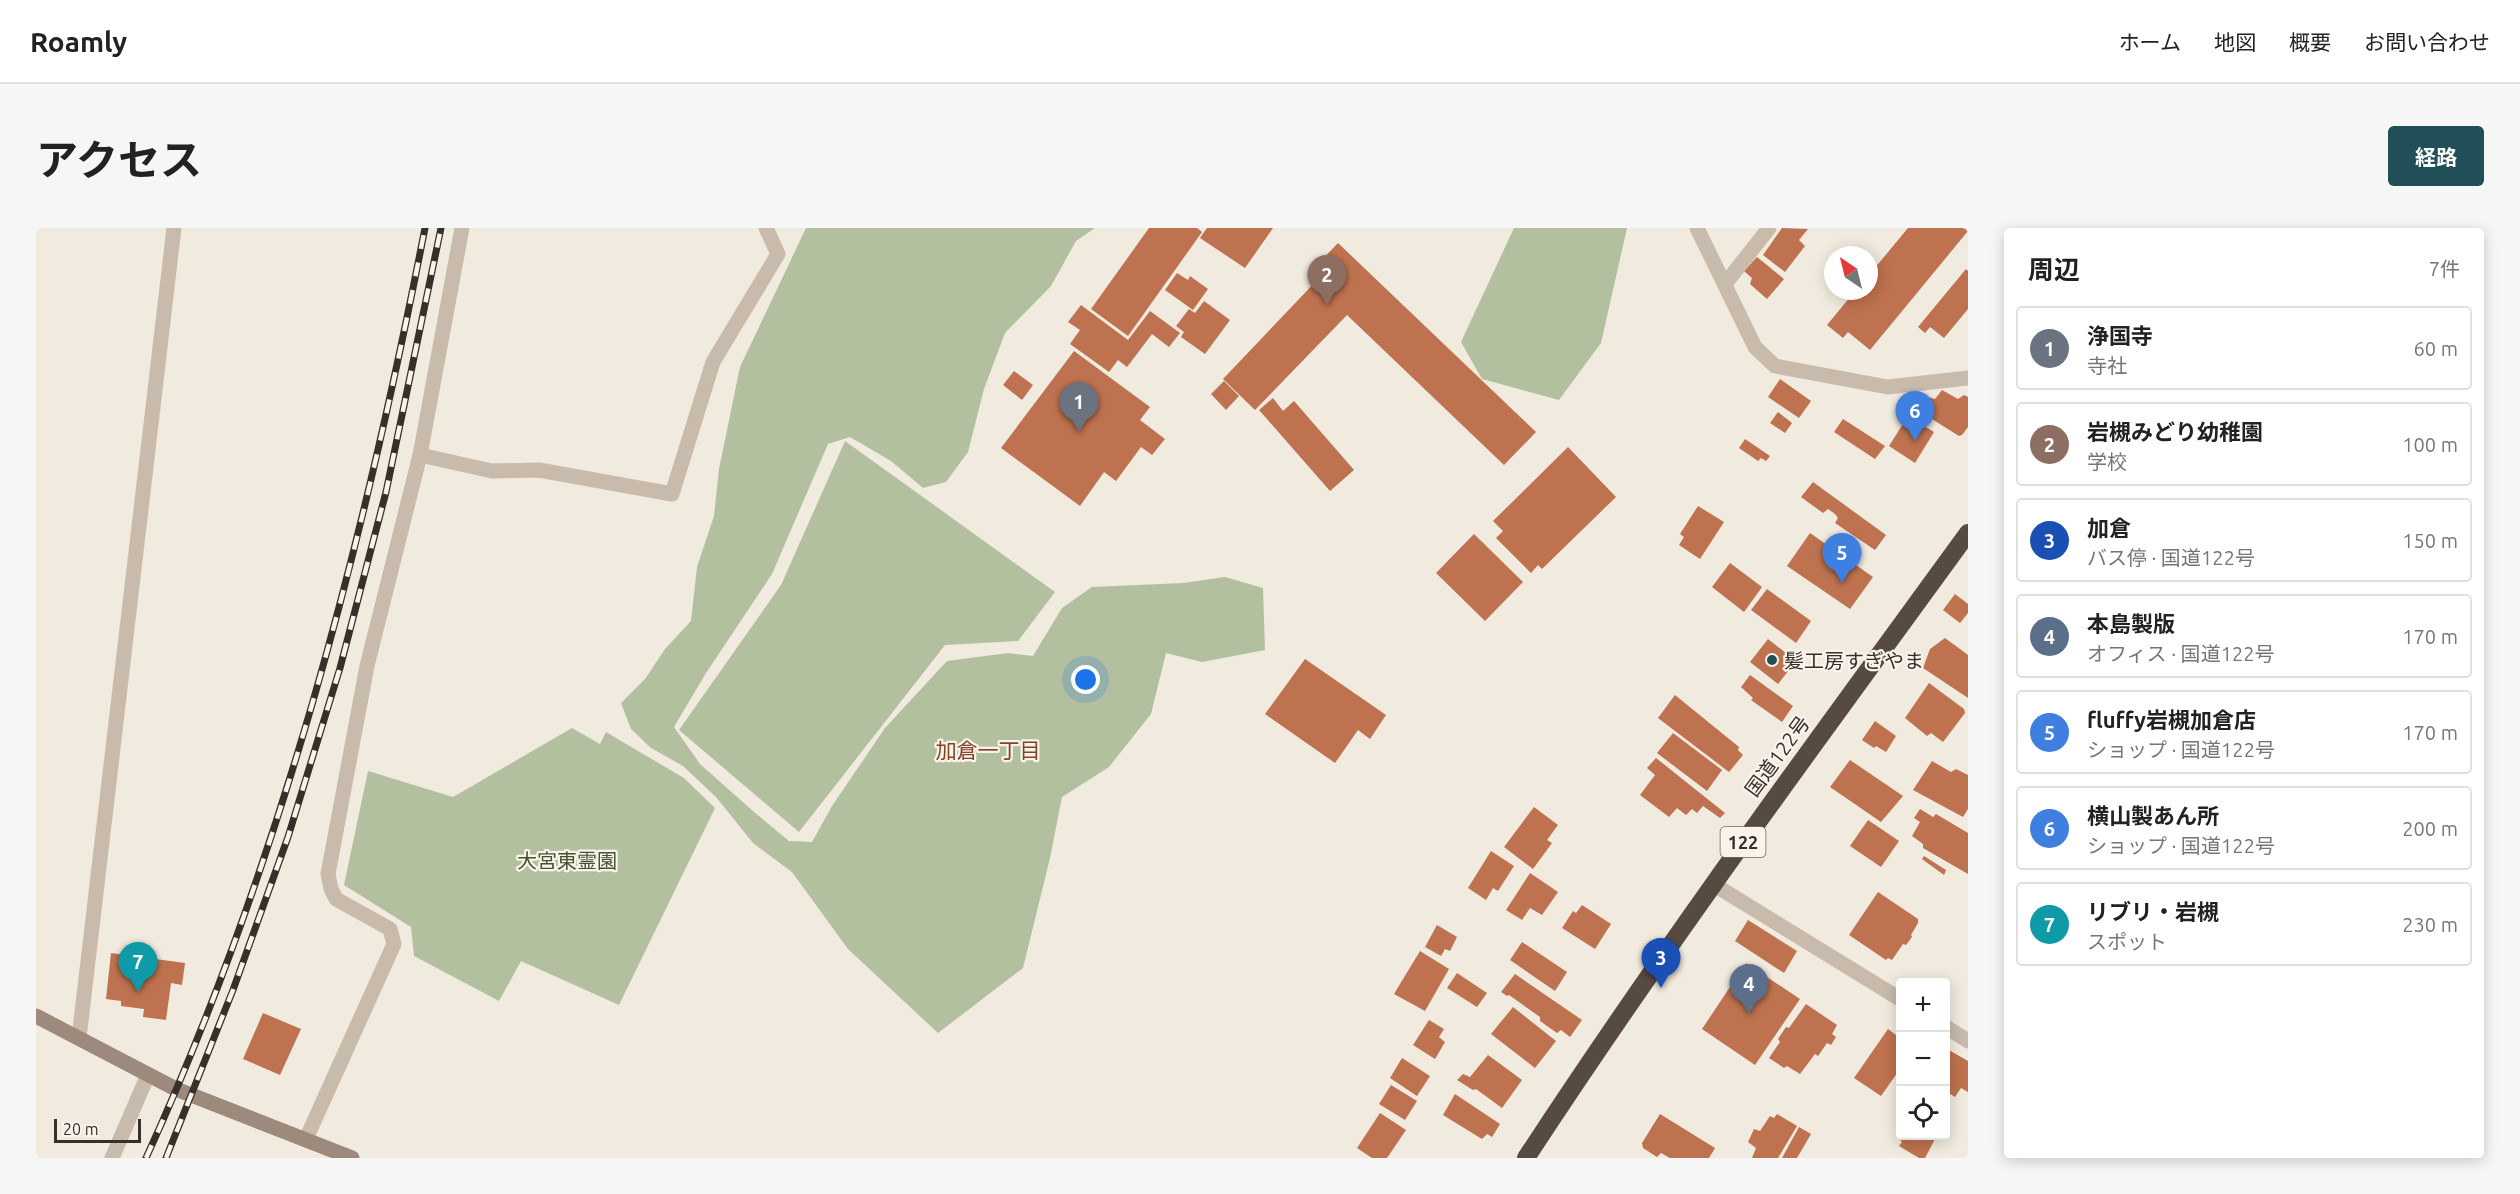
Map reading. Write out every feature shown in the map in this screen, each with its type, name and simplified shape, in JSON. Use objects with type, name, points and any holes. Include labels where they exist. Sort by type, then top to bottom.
[{"type":"highway","name":"国道122号","points":[[1526,1158],[1596,1052],[1713,884],[1968,533]]},
{"type":"street","points":[[80,1038],[174,228]]},
{"type":"street","points":[[306,1139],[394,944],[390,929],[336,899],[328,874],[367,666],[420,454],[462,228]]},
{"type":"street","points":[[420,454],[492,471],[539,470],[672,494],[713,362],[778,254],[766,228]]},
{"type":"street","points":[[1697,228],[1755,347],[1776,366],[1888,387],[1968,378]]},
{"type":"street","points":[[1725,284],[1770,228]]},
{"type":"street","points":[[1713,884],[1896,997]]},
{"type":"street","points":[[36,1016],[176,1089],[352,1158]]},
{"type":"street","points":[[1950,1030],[1968,1041]]},
{"type":"street","points":[[112,1158],[148,1075]]},
{"type":"green space","points":[[806,228],[1095,228],[1076,241],[1051,286],[1005,333],[984,389],[968,452],[946,482],[923,488],[891,461],[850,437],[828,444],[772,574],[706,673],[674,727],[700,764],[789,841],[812,842],[832,806],[885,728],[947,661],[1008,653],[1033,656],[1062,608],[1092,587],[1183,583],[1225,577],[1263,588],[1265,650],[1202,662],[1166,653],[1151,714],[1109,767],[1062,797],[1050,858],[1023,968],[938,1033],[848,949],[792,872],[753,843],[716,797],[683,766],[651,748],[631,729],[621,703],[645,679],[665,649],[691,621],[697,567],[714,516],[719,469],[740,367]]},
{"type":"green space","points":[[1514,228],[1627,228],[1601,343],[1559,400],[1482,379],[1461,342]]},
{"type":"green space","points":[[845,441],[1055,592],[1018,641],[945,645],[799,832],[679,730],[781,585]]},
{"type":"green space","name":"大宮東霊園","points":[[572,728],[600,744],[606,732],[684,778],[715,808],[619,1005],[521,961],[499,1001],[414,956],[411,927],[344,885],[368,771],[453,797]]},
{"type":"building","points":[[1149,228],[1197,228],[1202,232],[1128,336],[1091,309]]},
{"type":"building","points":[[1207,228],[1273,228],[1245,268],[1200,238]]},
{"type":"building","points":[[1782,228],[1808,229],[1799,240],[1805,246],[1785,272],[1763,255]]},
{"type":"building","points":[[1908,228],[1968,228],[1968,231],[1870,350],[1848,332],[1843,338],[1827,325],[1848,300],[1878,300],[1878,264]]},
{"type":"building","points":[[1338,243],[1536,432],[1504,465],[1347,315],[1255,410],[1223,379],[1320,277],[1312,270]]},
{"type":"building","points":[[1757,257],[1784,279],[1767,299],[1750,284],[1752,278],[1744,271]]},
{"type":"building","points":[[1966,269],[1968,271],[1968,309],[1944,338],[1930,327],[1925,333],[1918,327]]},
{"type":"building","points":[[1177,273],[1188,280],[1190,276],[1208,289],[1193,310],[1165,290]]},
{"type":"building","points":[[1204,301],[1230,320],[1205,354],[1181,337],[1184,332],[1176,326],[1189,309],[1195,313]]},
{"type":"building","points":[[1081,305],[1128,340],[1150,311],[1180,333],[1169,347],[1152,334],[1127,367],[1118,360],[1109,372],[1070,344],[1080,330],[1068,322]]},
{"type":"building","points":[[1074,351],[1150,407],[1140,420],[1165,439],[1152,455],[1141,447],[1116,481],[1104,472],[1080,506],[1001,448]]},
{"type":"building","points":[[1014,371],[1033,385],[1022,400],[1003,385]]},
{"type":"building","points":[[1780,379],[1811,401],[1799,418],[1768,397]]},
{"type":"building","points":[[1224,381],[1239,396],[1226,410],[1211,394]]},
{"type":"building","points":[[1942,390],[1958,399],[1964,395],[1968,397],[1968,427],[1962,435],[1959,436],[1924,414],[1926,410],[1922,404],[1927,397],[1935,399]]},
{"type":"building","points":[[1273,398],[1283,411],[1294,401],[1354,470],[1330,491],[1259,410]]},
{"type":"building","points":[[1778,412],[1792,423],[1785,433],[1770,423]]},
{"type":"building","points":[[1908,416],[1934,432],[1915,463],[1889,446]]},
{"type":"building","points":[[1843,419],[1885,446],[1875,459],[1834,432]]},
{"type":"building","points":[[1745,439],[1770,456],[1766,461],[1761,458],[1758,461],[1739,448]]},
{"type":"building","points":[[1568,447],[1616,497],[1542,569],[1538,565],[1531,573],[1496,538],[1503,531],[1493,521]]},
{"type":"building","points":[[1813,482],[1886,535],[1875,550],[1835,523],[1838,518],[1835,514],[1828,509],[1823,513],[1801,497]]},
{"type":"building","points":[[1698,506],[1724,522],[1700,559],[1679,545],[1684,537],[1680,534]]},
{"type":"building","points":[[1810,533],[1873,577],[1850,609],[1787,566]]},
{"type":"building","points":[[1474,534],[1523,582],[1485,621],[1436,573]]},
{"type":"building","points":[[1730,563],[1762,587],[1744,612],[1712,587]]},
{"type":"building","points":[[1767,589],[1811,621],[1796,643],[1751,610]]},
{"type":"building","points":[[1955,594],[1968,604],[1968,613],[1960,623],[1943,610]]},
{"type":"building","points":[[1945,638],[1968,655],[1968,698],[1923,668],[1930,649]]},
{"type":"building","points":[[1768,639],[1796,661],[1778,684],[1750,662]]},
{"type":"building","points":[[1305,659],[1386,715],[1370,739],[1358,730],[1335,763],[1265,714]]},
{"type":"building","points":[[1750,675],[1793,706],[1782,722],[1751,700],[1753,698],[1741,687]]},
{"type":"building","points":[[1929,683],[1964,709],[1965,713],[1943,742],[1931,733],[1927,736],[1905,718]]},
{"type":"building","points":[[1675,695],[1739,747],[1738,750],[1743,755],[1729,772],[1658,718]]},
{"type":"building","points":[[1875,721],[1896,736],[1886,752],[1862,740]]},
{"type":"building","points":[[1673,733],[1722,770],[1707,791],[1657,753]]},
{"type":"building","points":[[1656,758],[1725,813],[1720,818],[1703,806],[1697,813],[1692,809],[1686,815],[1677,808],[1669,817],[1640,795],[1655,775],[1647,768]]},
{"type":"building","points":[[1850,760],[1903,796],[1881,822],[1830,787]]},
{"type":"building","points":[[1932,761],[1951,772],[1956,769],[1968,775],[1968,809],[1963,817],[1913,790]]},
{"type":"building","points":[[1534,807],[1558,825],[1547,840],[1552,843],[1533,869],[1504,847]]},
{"type":"building","points":[[1920,809],[1933,817],[1936,814],[1968,833],[1968,874],[1923,848],[1923,844],[1912,836],[1920,822],[1914,818]]},
{"type":"building","points":[[1868,820],[1899,841],[1881,867],[1850,846]]},
{"type":"building","points":[[1491,851],[1514,866],[1498,891],[1493,888],[1486,900],[1468,888]]},
{"type":"building","points":[[1924,856],[1946,870],[1944,875],[1922,859]]},
{"type":"building","points":[[1530,873],[1558,892],[1542,915],[1530,908],[1522,920],[1506,910]]},
{"type":"building","points":[[1878,892],[1918,919],[1912,937],[1906,945],[1903,944],[1892,960],[1888,958],[1886,960],[1849,935]]},
{"type":"building","points":[[1582,905],[1611,924],[1595,949],[1562,928],[1573,911],[1576,913]]},
{"type":"building","points":[[1748,920],[1797,951],[1784,973],[1735,941]]},
{"type":"building","points":[[1437,925],[1457,937],[1450,951],[1445,949],[1441,956],[1425,947]]},
{"type":"building","points":[[1522,942],[1567,972],[1555,991],[1510,960]]},
{"type":"building","points":[[1420,951],[1449,969],[1425,1011],[1394,994]]},
{"type":"building","points":[[111,953],[185,963],[182,985],[171,983],[166,1020],[143,1017],[144,1009],[121,1006],[121,1001],[106,999]]},
{"type":"building","points":[[1746,963],[1800,999],[1755,1065],[1702,1029]]},
{"type":"building","points":[[1457,973],[1487,993],[1477,1007],[1447,988]]},
{"type":"building","points":[[1515,974],[1582,1020],[1570,1037],[1561,1030],[1557,1033],[1540,1021],[1540,1017],[1501,992]]},
{"type":"building","points":[[1806,1004],[1837,1025],[1832,1034],[1836,1037],[1831,1045],[1827,1043],[1818,1056],[1815,1054],[1800,1074],[1787,1066],[1784,1068],[1769,1058],[1780,1042],[1778,1039],[1786,1027],[1789,1028]]},
{"type":"building","points":[[1513,1007],[1556,1041],[1535,1068],[1491,1034]]},
{"type":"building","points":[[263,1013],[301,1029],[280,1075],[243,1059]]},
{"type":"building","points":[[1429,1020],[1444,1029],[1439,1037],[1445,1042],[1435,1059],[1413,1045]]},
{"type":"building","points":[[1888,1029],[1896,1035],[1896,1075],[1881,1096],[1854,1078]]},
{"type":"building","points":[[1950,1051],[1968,1061],[1968,1092],[1961,1088],[1955,1097],[1950,1094]]},
{"type":"building","points":[[1488,1055],[1522,1080],[1502,1108],[1476,1089],[1473,1090],[1457,1080],[1463,1074],[1470,1077]]},
{"type":"building","points":[[1402,1058],[1430,1076],[1417,1096],[1390,1078]]},
{"type":"building","points":[[1391,1085],[1417,1101],[1405,1120],[1379,1104]]},
{"type":"building","points":[[1455,1094],[1500,1124],[1492,1137],[1487,1134],[1482,1139],[1443,1115]]},
{"type":"building","points":[[1380,1113],[1406,1130],[1387,1158],[1372,1158],[1357,1148]]},
{"type":"building","points":[[1660,1114],[1715,1148],[1709,1158],[1670,1158],[1661,1153],[1657,1157],[1643,1148],[1642,1143]]},
{"type":"building","points":[[1777,1114],[1797,1126],[1778,1158],[1752,1158],[1756,1148],[1748,1142],[1754,1129],[1760,1131],[1770,1116],[1774,1118]]},
{"type":"building","points":[[1799,1127],[1811,1134],[1797,1158],[1782,1158]]},
{"type":"building","points":[[1900,1140],[1934,1140],[1925,1158],[1919,1158],[1899,1146],[1902,1142]]},
{"type":"railway","points":[[146,1158],[194,1046],[238,933],[313,702],[374,466],[425,228]]},
{"type":"railway","points":[[166,1158],[233,990],[288,837],[340,668],[386,492],[441,228]]},
{"type":"place","name":"岩槻みどり幼稚園","points":[[1327,305]]},
{"type":"place","name":"浄国寺","points":[[1079,432]]},
{"type":"place","name":"横山製あん所","points":[[1915,441]]},
{"type":"place","name":"fluffy岩槻加倉店","points":[[1842,583]]},
{"type":"place","name":"髪工房すぎやま","points":[[1772,660]]},
{"type":"place","name":"加倉","points":[[1661,988]]},
{"type":"place","name":"リブリ・岩槻","points":[[138,992]]},
{"type":"place","name":"本島製版","points":[[1749,1014]]},
{"type":"district","name":"加倉一丁目","points":[[988,750]]}]
